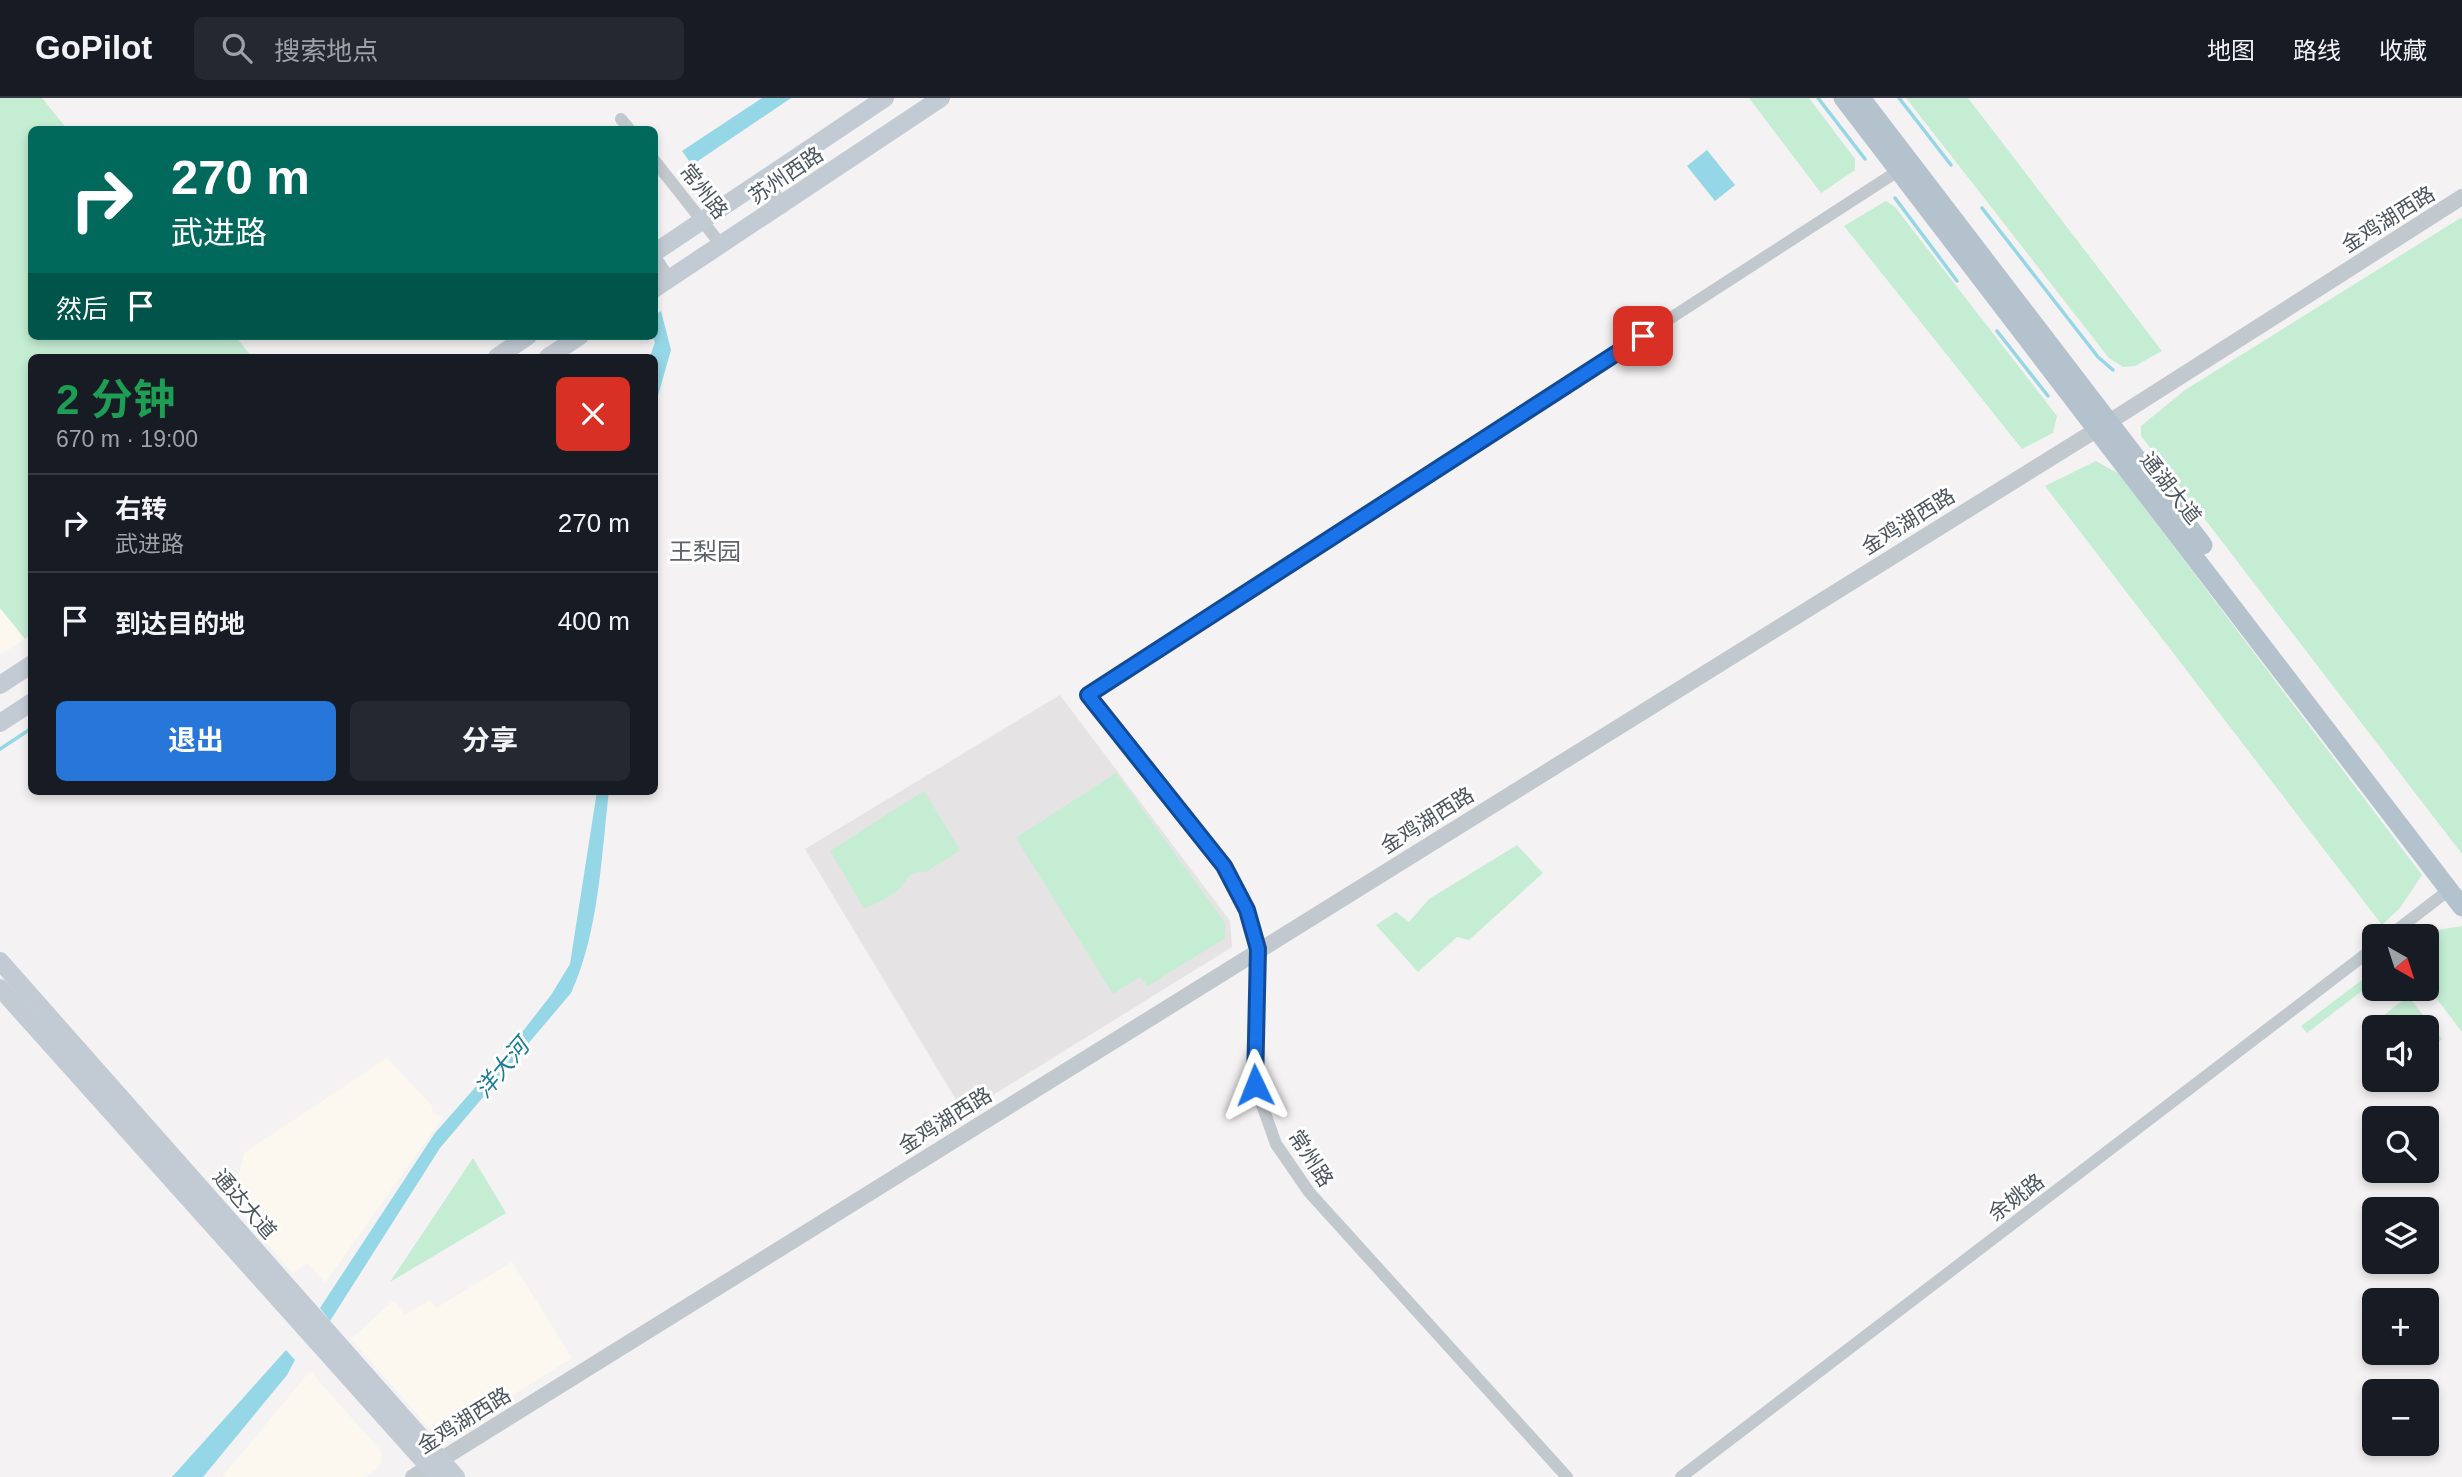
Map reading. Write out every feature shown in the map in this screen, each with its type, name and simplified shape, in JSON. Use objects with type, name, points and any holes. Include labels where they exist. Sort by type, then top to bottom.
[{"type":"main road","name":"苏州西路","points":[[658,250],[885,98]]},
{"type":"main road","name":"苏州西路","points":[[661,284],[722,246],[941,98]]},
{"type":"main road","name":"通湖大道","points":[[1843,98],[1898,171],[2103,425]]},
{"type":"main road","name":"通湖大道","points":[[1861,98],[2103,425],[2456,888],[2462,907]]},
{"type":"main road","points":[[501,354],[522,340]]},
{"type":"main road","points":[[553,354],[574,340]]},
{"type":"main road","points":[[0,685],[28,667]]},
{"type":"main road","points":[[0,723],[28,705]]},
{"type":"main road","name":"通达大道","points":[[0,961],[436,1468]]},
{"type":"main road","name":"通达大道","points":[[0,988],[436,1468],[456,1477]]},
{"type":"street","points":[[621,119],[627,126]]},
{"type":"street","name":"常州路","points":[[658,165],[722,246]]},
{"type":"street","name":"常州路","points":[[1567,1477],[1308,1192],[1276,1144],[1255,1085],[1258,949],[1247,910],[1224,866],[1088,695],[1898,171]]},
{"type":"street","points":[[764,180],[780,206]]},
{"type":"street","name":"金鸡湖西路","points":[[413,1477],[436,1468],[1258,949],[2103,425],[2462,197]]},
{"type":"street","points":[[2406,924],[2456,888]]},
{"type":"street","name":"余姚路","points":[[1681,1477],[2362,957]]},
{"type":"shaded area","points":[[0,608],[25,639],[0,655]]},
{"type":"shaded area","points":[[1060,695],[1230,921],[1232,947],[964,1113],[805,849]]},
{"type":"shaded area","points":[[387,1058],[432,1106],[433,1113],[443,1117],[325,1283],[308,1263],[293,1273],[218,1188],[240,1171],[244,1153]]},
{"type":"shaded area","points":[[512,1262],[572,1358],[457,1430],[441,1434],[433,1432],[351,1339],[394,1300],[404,1315],[430,1300],[436,1308]]},
{"type":"shaded area","points":[[310,1371],[381,1451],[382,1461],[377,1469],[365,1477],[222,1477]]},
{"type":"green space","points":[[0,98],[42,98],[65,126],[28,126],[28,340],[238,340],[250,354],[28,354],[28,637],[25,639],[0,608]]},
{"type":"green space","points":[[1749,98],[1809,98],[1855,159],[1855,170],[1821,193]]},
{"type":"green space","points":[[1906,98],[1968,98],[2162,351],[2135,366],[2123,367],[2109,358]]},
{"type":"green space","points":[[1886,201],[1895,207],[2057,416],[2053,433],[2022,449],[1844,226]]},
{"type":"green space","points":[[2462,217],[2462,854],[2141,436],[2141,426],[2185,390]]},
{"type":"green space","points":[[2096,461],[2119,474],[2422,875],[2400,908],[2383,924],[2381,924],[2045,486]]},
{"type":"green space","points":[[1116,773],[1225,923],[1225,938],[1148,986],[1140,977],[1113,994],[1016,838]]},
{"type":"green space","points":[[924,791],[960,850],[926,872],[913,873],[892,895],[864,908],[830,851]]},
{"type":"green space","points":[[1517,845],[1543,873],[1469,940],[1457,937],[1418,972],[1376,925],[1396,912],[1409,922],[1429,899]]},
{"type":"green space","points":[[2462,926],[2462,1032],[2438,1001],[2440,930]]},
{"type":"green space","points":[[2362,980],[2362,991],[2307,1033],[2301,1026]]},
{"type":"green space","points":[[2402,1001],[2412,1001],[2423,1015],[2384,1015]]},
{"type":"green space","points":[[473,1158],[506,1213],[390,1282]]},
{"type":"water","points":[[762,98],[791,98],[692,165],[682,151]]},
{"type":"water","points":[[1707,150],[1735,185],[1715,201],[1687,166]]},
{"type":"water","points":[[661,311],[671,350],[658,396],[658,354],[651,354],[654,340],[658,340],[658,313]]},
{"type":"water","name":"洋大河","points":[[596,795],[609,795],[593,920],[588,945],[571,993],[440,1148],[330,1321],[320,1308],[435,1133],[509,1049],[551,995],[570,964]]},
{"type":"water","points":[[286,1350],[295,1360],[287,1375],[203,1477],[172,1477]]},
{"type":"waterway","points":[[1818,98],[1865,159]]},
{"type":"waterway","points":[[1899,98],[1951,165]]},
{"type":"waterway","points":[[1895,198],[1957,281]]},
{"type":"waterway","points":[[1982,208],[2098,357],[2113,370]]},
{"type":"waterway","points":[[1997,331],[2048,396]]},
{"type":"waterway","points":[[0,749],[28,731]]},
{"type":"district","name":"王梨园","points":[[705,551]]},
{"type":"route","points":[[1255,1085],[1258,949],[1247,910],[1224,866],[1088,695],[1643,336]]}]
